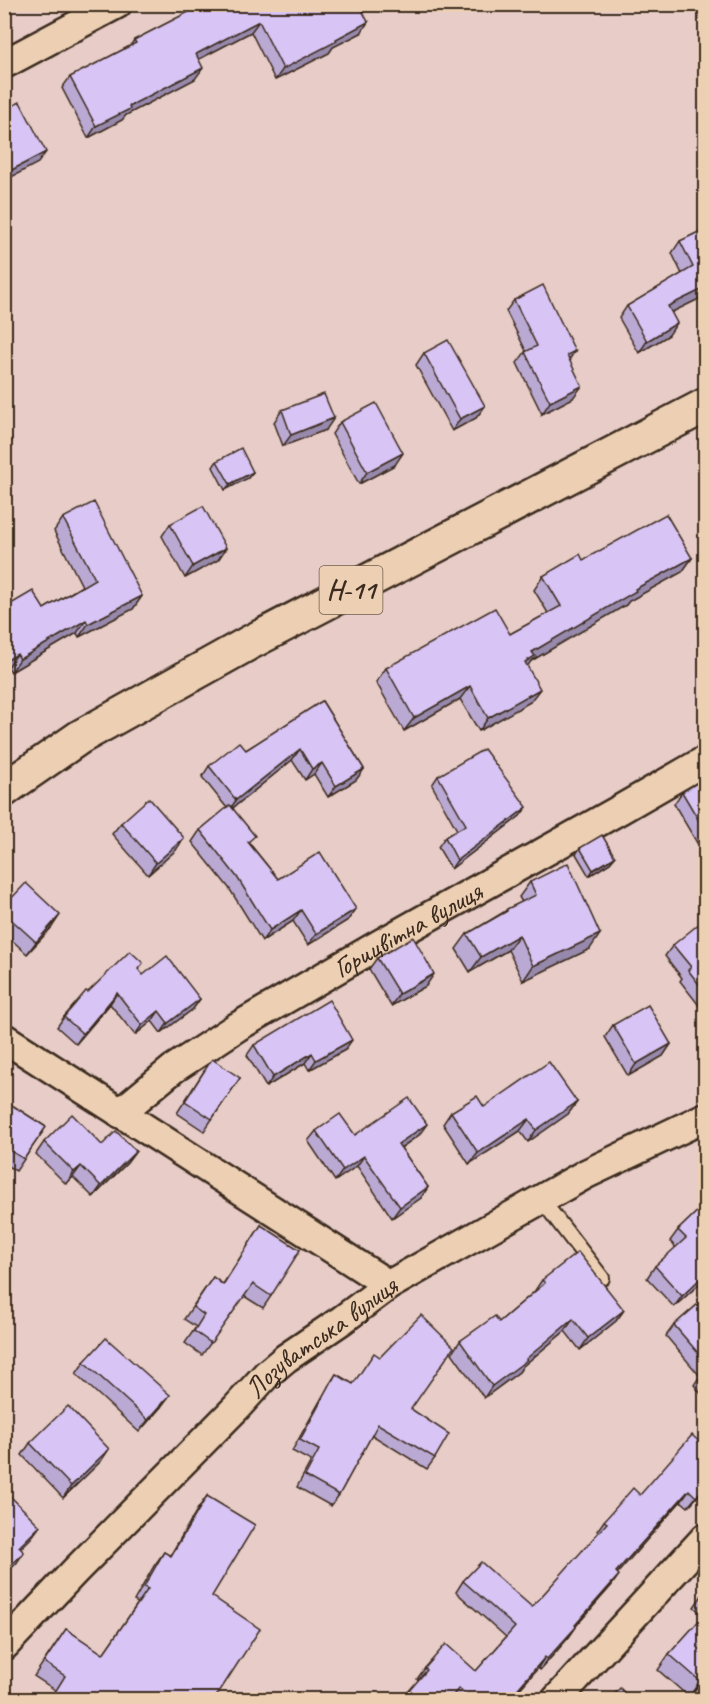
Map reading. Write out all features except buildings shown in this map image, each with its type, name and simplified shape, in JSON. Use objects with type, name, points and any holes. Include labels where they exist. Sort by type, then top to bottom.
[{"type":"main road","name":"Н-11","points":[[4,790],[80,737],[249,643],[705,405]]},
{"type":"street","points":[[4,64],[117,4]]},
{"type":"street","name":"Горицвітна вулиця","points":[[120,1113],[173,1069],[237,1027],[705,760]]},
{"type":"street","points":[[4,1038],[389,1285]]},
{"type":"street","name":"Лозуватська вулиця","points":[[4,1646],[267,1374],[286,1358],[389,1285],[586,1174],[705,1117]]},
{"type":"street","points":[[556,1700],[705,1537]]},
{"type":"lane","points":[[541,1199],[602,1278]]}]
